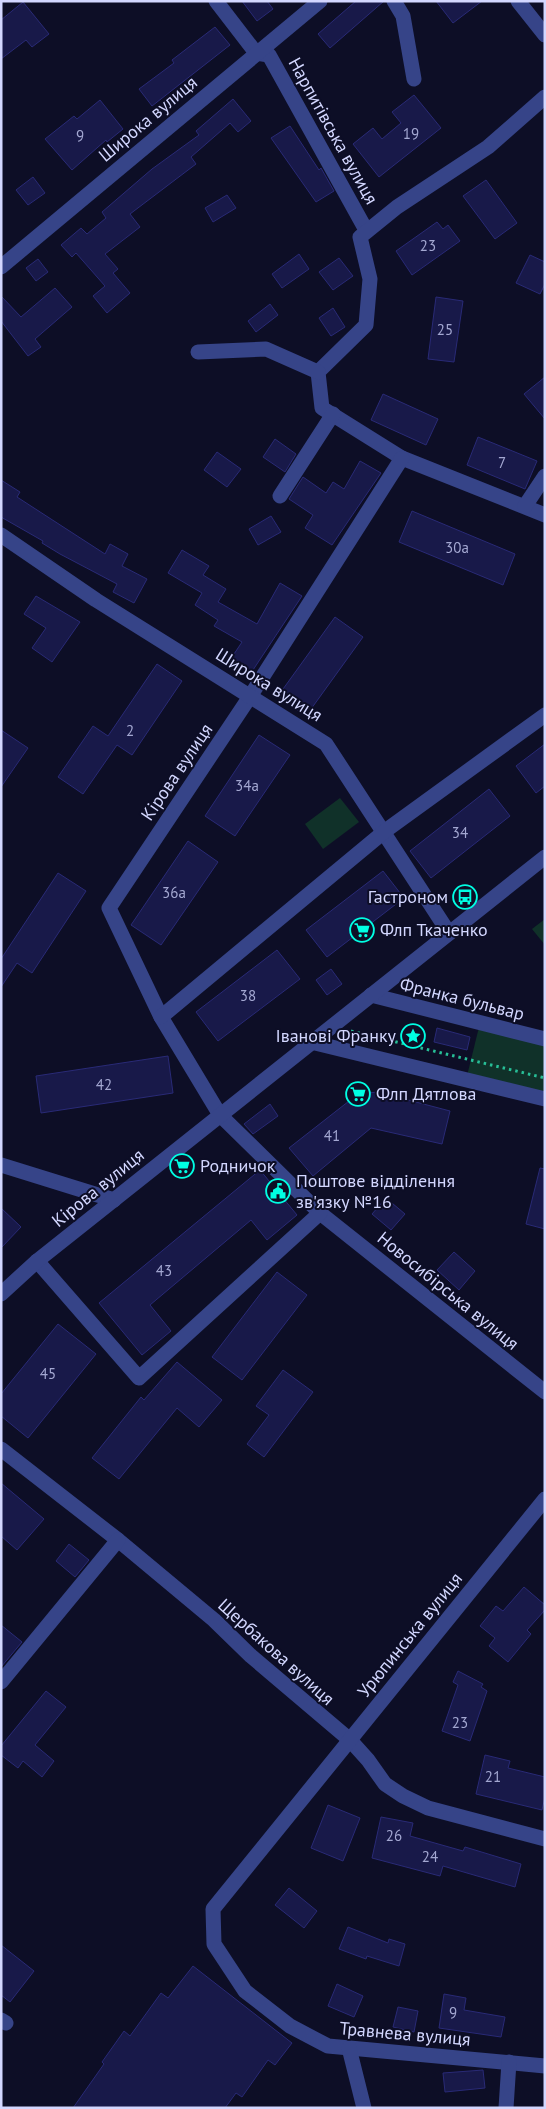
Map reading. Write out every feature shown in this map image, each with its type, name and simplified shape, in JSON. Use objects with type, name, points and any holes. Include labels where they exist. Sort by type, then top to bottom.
[{"type":"street","name":"Нарпитівська вулиця","points":[[216,1],[256,53],[269,55],[366,230],[488,147],[545,97]]},
{"type":"street","name":"Широка вулиця","points":[[1,267],[320,1]]},
{"type":"street","points":[[394,1],[403,16],[414,79]]},
{"type":"street","points":[[518,1],[545,35]]},
{"type":"street","points":[[318,372],[366,325],[370,279],[360,236],[366,230]]},
{"type":"street","points":[[198,352],[266,349],[318,372]]},
{"type":"street","points":[[318,372],[322,408],[402,458],[545,515]]},
{"type":"street","points":[[280,496],[333,414]]},
{"type":"street","name":"Кірова вулиця","points":[[220,1115],[161,1017],[109,908],[252,695],[402,458]]},
{"type":"street","points":[[525,506],[545,476]]},
{"type":"street","name":"Широка вулиця","points":[[1,536],[96,600],[252,695],[326,744],[385,832],[448,933]]},
{"type":"street","points":[[161,1017],[385,832],[545,715]]},
{"type":"street","name":"Кірова вулиця","points":[[1,1294],[37,1261],[545,857]]},
{"type":"street","name":"Франка бульвар","points":[[370,996],[545,1039]]},
{"type":"street","points":[[311,1042],[545,1099]]},
{"type":"street","name":"Новосибірська вулиця","points":[[220,1115],[320,1213],[545,1392]]},
{"type":"street","points":[[1,1165],[114,1200]]},
{"type":"street","points":[[37,1261],[139,1378],[320,1213]]},
{"type":"street","name":"Щербакова вулиця","points":[[1,1449],[118,1540],[214,1620],[258,1663],[350,1740],[368,1760],[385,1784],[403,1796],[428,1808],[545,1839]]},
{"type":"street","name":"Урюпинська вулиця","points":[[214,1944],[214,1909],[545,1498]]},
{"type":"street","points":[[1,1682],[118,1540]]},
{"type":"street","name":"Травнева вулиця","points":[[214,1944],[245,1991],[290,2026],[328,2046],[545,2066]]},
{"type":"street","points":[[349,2048],[364,2108]]},
{"type":"street","points":[[506,2108],[509,2062]]},
{"type":"path","points":[[331,1027],[545,1078]]},
{"type":"green space","points":[[340,798],[359,822],[323,849],[305,824]]},
{"type":"green space","points":[[545,919],[545,945],[532,929]]},
{"type":"green space","points":[[480,1023],[545,1039],[545,1099],[466,1080]]},
{"type":"building","points":[[242,1],[267,1],[273,9],[257,21]]},
{"type":"building","points":[[356,1],[384,1],[330,48],[318,34]]},
{"type":"building","points":[[436,1],[482,1],[453,23]]},
{"type":"building","points":[[23,2],[49,34],[32,47],[26,40],[1,59],[1,20]]},
{"type":"building","points":[[215,27],[230,45],[152,106],[139,89],[174,63],[172,60]]},
{"type":"building","points":[[414,95],[441,128],[379,177],[353,144],[373,128],[382,139],[401,123],[392,112]]},
{"type":"building","points":[[233,99],[251,121],[238,132],[230,123],[191,157],[196,164],[130,214],[140,227],[105,254],[118,269],[113,273],[130,293],[107,313],[93,296],[105,286],[76,253],[72,257],[61,245],[81,228],[87,234],[106,218],[102,212],[152,169],[199,135],[196,131]]},
{"type":"building","points":[[100,100],[123,129],[107,142],[106,140],[72,170],[45,139],[74,116],[77,119]]},
{"type":"building","points":[[290,126],[319,170],[321,168],[334,191],[316,202],[271,138]]},
{"type":"building","points":[[33,177],[45,193],[28,205],[16,190]]},
{"type":"building","points":[[486,180],[517,223],[495,239],[463,196]]},
{"type":"building","points":[[227,195],[236,208],[213,222],[205,208]]},
{"type":"building","points":[[437,222],[443,229],[448,225],[460,241],[412,275],[396,251]]},
{"type":"building","points":[[299,254],[309,269],[282,288],[272,274]]},
{"type":"building","points":[[530,255],[545,262],[545,284],[540,294],[516,283]]},
{"type":"building","points":[[339,258],[353,276],[333,290],[319,272]]},
{"type":"building","points":[[38,259],[48,272],[36,281],[26,268]]},
{"type":"building","points":[[55,288],[72,307],[35,339],[41,347],[28,356],[1,321],[1,296],[21,317]]},
{"type":"building","points":[[436,297],[463,301],[454,362],[428,359]]},
{"type":"building","points":[[270,304],[278,315],[256,332],[248,321]]},
{"type":"building","points":[[333,308],[345,327],[331,336],[319,318]]},
{"type":"building","points":[[545,377],[545,419],[524,394]]},
{"type":"building","points":[[383,394],[438,419],[426,445],[371,420]]},
{"type":"building","points":[[478,437],[537,461],[525,489],[467,465]]},
{"type":"building","points":[[275,439],[296,454],[285,472],[263,457]]},
{"type":"building","points":[[217,452],[241,469],[227,487],[204,470]]},
{"type":"building","points":[[360,461],[381,473],[332,545],[305,528],[313,515],[289,499],[303,477],[326,493],[333,482],[344,489]]},
{"type":"building","points":[[1,480],[20,492],[17,497],[105,554],[110,544],[128,554],[122,566],[147,579],[134,603],[113,592],[117,584],[60,554],[42,543],[43,541],[1,517]]},
{"type":"building","points":[[412,511],[515,554],[503,585],[399,542]]},
{"type":"building","points":[[271,516],[281,532],[258,545],[249,529]]},
{"type":"building","points":[[182,550],[209,566],[203,575],[226,589],[218,602],[257,624],[280,583],[302,596],[251,673],[230,660],[242,642],[214,626],[218,620],[195,605],[202,593],[168,573]]},
{"type":"building","points":[[36,596],[80,622],[52,662],[32,648],[46,628],[24,614]]},
{"type":"building","points":[[335,617],[363,637],[306,716],[278,696]]},
{"type":"building","points":[[157,664],[182,681],[132,755],[117,745],[83,794],[58,777],[93,726],[108,736]]},
{"type":"building","points":[[1,730],[28,748],[1,787]]},
{"type":"building","points":[[259,735],[290,755],[235,836],[205,816]]},
{"type":"building","points":[[545,744],[545,786],[536,793],[516,766]]},
{"type":"building","points":[[489,789],[510,816],[431,878],[410,851]]},
{"type":"building","points":[[188,841],[218,862],[161,945],[131,925]]},
{"type":"building","points":[[383,871],[404,898],[327,957],[306,930]]},
{"type":"building","points":[[58,873],[86,891],[32,973],[17,963],[1,987],[1,959]]},
{"type":"building","points":[[277,950],[300,979],[218,1041],[196,1012]]},
{"type":"building","points":[[331,969],[342,984],[327,995],[316,980]]},
{"type":"building","points":[[437,1028],[470,1037],[467,1050],[434,1042]]},
{"type":"building","points":[[168,1056],[173,1093],[41,1113],[36,1076]]},
{"type":"building","points":[[378,1092],[450,1111],[442,1144],[371,1128],[313,1176],[289,1148],[358,1094]]},
{"type":"building","points":[[270,1104],[278,1116],[253,1134],[244,1124]]},
{"type":"building","points":[[540,1168],[545,1169],[545,1229],[526,1224]]},
{"type":"building","points":[[260,1170],[297,1215],[267,1240],[251,1220],[150,1305],[171,1331],[142,1355],[99,1303]]},
{"type":"building","points":[[386,1198],[405,1214],[391,1230],[372,1214]]},
{"type":"building","points":[[1,1208],[21,1227],[1,1248]]},
{"type":"building","points":[[454,1252],[475,1271],[459,1290],[437,1270]]},
{"type":"building","points":[[277,1272],[307,1295],[242,1380],[212,1357]]},
{"type":"building","points":[[58,1324],[96,1354],[28,1438],[1,1416],[1,1394]]},
{"type":"building","points":[[177,1362],[222,1400],[199,1427],[177,1408],[119,1479],[92,1458],[141,1397],[144,1400]]},
{"type":"building","points":[[283,1370],[313,1392],[264,1457],[247,1444],[269,1415],[256,1406]]},
{"type":"building","points":[[1,1483],[44,1519],[17,1550],[1,1536]]},
{"type":"building","points":[[69,1544],[89,1560],[75,1577],[56,1561]]},
{"type":"building","points":[[524,1587],[545,1605],[545,1610],[527,1630],[531,1634],[508,1662],[489,1646],[495,1638],[480,1626],[496,1606],[503,1611]]},
{"type":"building","points":[[1,1625],[22,1642],[1,1667]]},
{"type":"building","points":[[458,1671],[483,1684],[481,1687],[487,1691],[470,1741],[442,1731],[458,1685],[453,1682]]},
{"type":"building","points":[[46,1691],[66,1707],[35,1745],[54,1761],[42,1777],[23,1761],[18,1768],[1,1755],[1,1746]]},
{"type":"building","points":[[485,1755],[510,1761],[508,1768],[545,1777],[545,1797],[542,1810],[476,1794]]},
{"type":"building","points":[[328,1805],[360,1818],[343,1861],[311,1848]]},
{"type":"building","points":[[381,1817],[413,1823],[410,1836],[463,1851],[465,1847],[521,1864],[515,1887],[443,1866],[440,1876],[372,1858]]},
{"type":"building","points":[[289,1888],[317,1911],[304,1928],[275,1905]]},
{"type":"building","points":[[348,1927],[388,1943],[389,1939],[405,1944],[399,1966],[367,1956],[366,1959],[339,1949]]},
{"type":"building","points":[[1,1945],[34,1971],[10,2002],[1,1995]]},
{"type":"building","points":[[193,1966],[292,2043],[275,2065],[268,2060],[242,2097],[236,2093],[225,2108],[73,2108],[104,2064],[102,2062],[124,2031],[130,2036],[161,1993],[168,1998]]},
{"type":"building","points":[[337,1984],[363,1996],[354,2017],[328,2006]]},
{"type":"building","points":[[444,1994],[466,1998],[464,2010],[505,2017],[501,2037],[439,2028]]},
{"type":"building","points":[[398,2007],[418,2011],[414,2032],[393,2027]]},
{"type":"building","points":[[483,2070],[485,2088],[445,2092],[443,2073]]},
{"type":"place","name":"Гастроном","points":[[465,897]]},
{"type":"place","name":"Флп Ткаченко","points":[[362,930]]},
{"type":"place","name":"Іванові Франку","points":[[413,1036]]},
{"type":"place","name":"Флп Дятлова","points":[[358,1094]]},
{"type":"place","name":"Родничок","points":[[182,1166]]},
{"type":"place","name":"Поштове відділення зв'язку №16","points":[[278,1191]]}]
